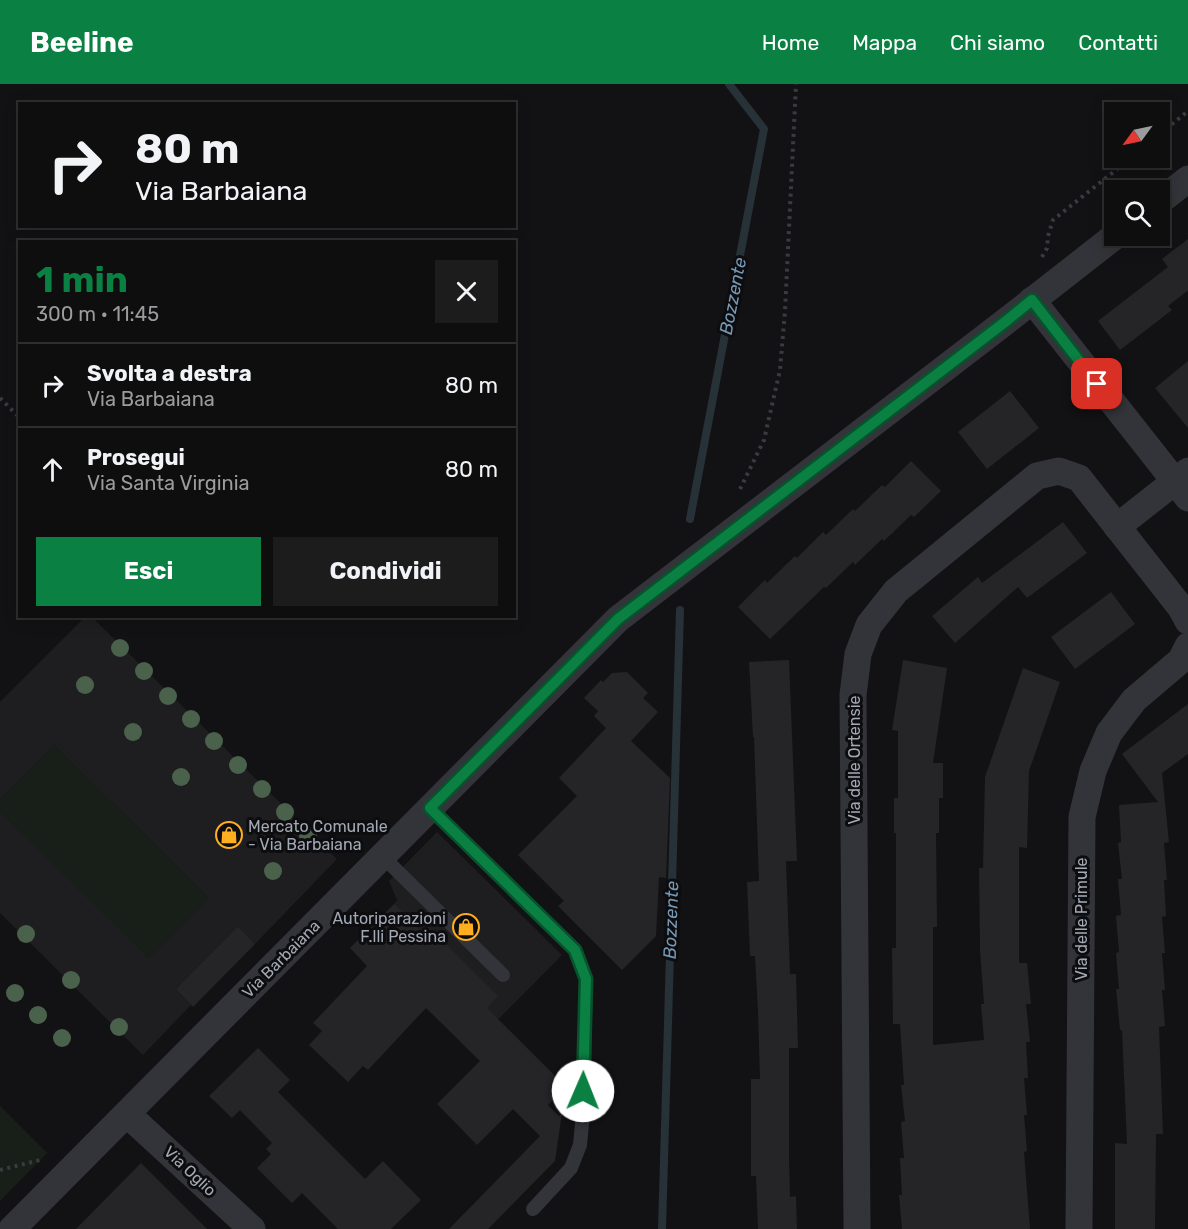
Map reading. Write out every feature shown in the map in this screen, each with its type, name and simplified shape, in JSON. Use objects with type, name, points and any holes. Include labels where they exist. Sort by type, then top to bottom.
[{"type":"street","points":[[1170,193],[1188,179]]},
{"type":"street","name":"Via Barbaiana","points":[[12,1229],[618,619],[1104,244]]},
{"type":"street","points":[[1032,300],[1184,483],[1117,527],[1181,608],[1188,621]]},
{"type":"street","name":"Via delle Ortensie","points":[[857,1229],[853,694],[858,654],[869,625],[896,591],[1037,476],[1059,471],[1079,478],[1117,527]]},
{"type":"street","name":"Via delle Primule","points":[[1079,1229],[1082,817],[1093,771],[1109,733],[1134,700],[1181,660],[1188,646]]},
{"type":"street","name":"Via Oglio","points":[[127,1114],[252,1229]]},
{"type":"lane","points":[[430,808],[575,950],[586,979],[583,1113],[580,1145],[571,1168],[533,1209]]},
{"type":"lane","points":[[382,856],[504,975]]},
{"type":"path","points":[[738,492],[764,440],[780,370],[796,84]]},
{"type":"path","points":[[1170,126],[1188,111]]},
{"type":"path","points":[[1040,259],[1047,248],[1053,220],[1118,168]]},
{"type":"path","points":[[0,398],[18,416]]},
{"type":"path","points":[[0,1170],[42,1160]]},
{"type":"shaded area","name":"Mercato Comunale - Via Barbaiana","points":[[84,618],[93,618],[337,859],[255,944],[238,926],[176,989],[191,1005],[143,1055],[0,913],[0,811],[149,958],[209,898],[54,745],[0,800],[0,702]]},
{"type":"shaded area","points":[[54,745],[209,898],[149,958],[0,811],[0,800]]},
{"type":"shaded area","points":[[437,832],[562,955],[468,1050],[457,1038],[394,904],[397,900],[389,881]]},
{"type":"shaded area","points":[[0,1106],[47,1153],[0,1201]]},
{"type":"building","points":[[1188,239],[1188,292],[1168,306],[1172,310],[1120,350],[1098,321],[1168,267],[1162,259]]},
{"type":"building","points":[[1188,361],[1188,428],[1155,388]]},
{"type":"building","points":[[1010,391],[1039,428],[987,469],[958,432]]},
{"type":"building","points":[[911,461],[941,491],[914,517],[911,515],[855,565],[853,562],[826,588],[824,587],[770,639],[738,607],[765,580],[767,583],[823,532],[826,535],[882,485],[885,487]]},
{"type":"building","points":[[1063,522],[1087,553],[1027,598],[1018,587],[955,643],[932,616],[978,577],[982,583]]},
{"type":"building","points":[[1111,592],[1135,624],[1075,669],[1051,637]]},
{"type":"building","points":[[789,660],[797,861],[786,861],[790,974],[796,974],[798,1048],[789,1048],[789,1159],[790,1197],[796,1196],[797,1229],[758,1229],[756,1176],[751,1176],[751,1079],[760,1079],[758,1011],[755,956],[750,956],[747,882],[759,881],[749,662]]},
{"type":"building","points":[[903,660],[947,668],[933,763],[943,763],[943,798],[939,798],[939,833],[936,833],[937,927],[933,927],[933,1045],[984,1040],[981,1004],[984,1004],[980,950],[979,868],[983,868],[985,777],[1023,668],[1060,682],[1029,771],[1027,848],[1019,847],[1019,963],[1027,963],[1031,1004],[1026,1004],[1030,1042],[1026,1042],[1028,1078],[1024,1078],[1027,1151],[1024,1152],[1030,1229],[902,1229],[899,1195],[902,1195],[900,1158],[904,1158],[901,1122],[905,1121],[901,1085],[904,1085],[900,1024],[893,1024],[892,948],[896,948],[894,798],[898,798],[898,731],[892,730]]},
{"type":"building","points":[[627,672],[648,693],[643,698],[658,712],[631,741],[670,778],[666,878],[659,877],[656,936],[622,970],[558,906],[564,901],[518,855],[577,796],[559,778],[606,728],[594,716],[598,711],[584,698],[601,680],[603,682],[612,673]]},
{"type":"building","points":[[1188,704],[1188,754],[1162,773],[1169,842],[1164,843],[1167,880],[1164,880],[1166,916],[1162,917],[1165,990],[1162,990],[1165,1026],[1159,1027],[1163,1134],[1156,1134],[1155,1229],[1115,1229],[1115,1143],[1127,1144],[1122,1030],[1120,1030],[1116,989],[1119,989],[1116,953],[1119,952],[1116,916],[1121,915],[1118,879],[1122,879],[1118,843],[1121,842],[1119,805],[1158,802],[1122,754]]},
{"type":"building","points":[[394,904],[420,930],[426,924],[498,996],[487,1008],[566,1087],[548,1105],[559,1116],[562,1113],[555,1161],[488,1229],[449,1229],[540,1136],[513,1109],[477,1145],[437,1104],[480,1061],[426,1008],[368,1070],[363,1066],[348,1082],[309,1045],[322,1031],[313,1023],[367,966],[350,948]]},
{"type":"building","points":[[238,926],[255,944],[193,1007],[176,989]]},
{"type":"building","points":[[258,1048],[290,1080],[278,1092],[365,1179],[383,1161],[421,1200],[391,1229],[338,1229],[302,1193],[292,1203],[257,1168],[271,1154],[266,1149],[272,1143],[240,1110],[232,1118],[209,1096]]},
{"type":"building","points":[[141,1163],[207,1229],[76,1229]]},
{"type":"waterway","name":"Bozzente","points":[[690,519],[764,129],[729,84]]},
{"type":"waterway","name":"Bozzente","points":[[662,1229],[680,610]]},
{"type":"place","name":"Mercato Comunale - Via Barbaiana","points":[[229,835]]},
{"type":"place","name":"Autoriparazioni F.lli Pessina","points":[[466,927]]},
{"type":"route","points":[[583,1091],[586,979],[575,950],[430,808],[618,619],[1032,300],[1097,384]]}]
